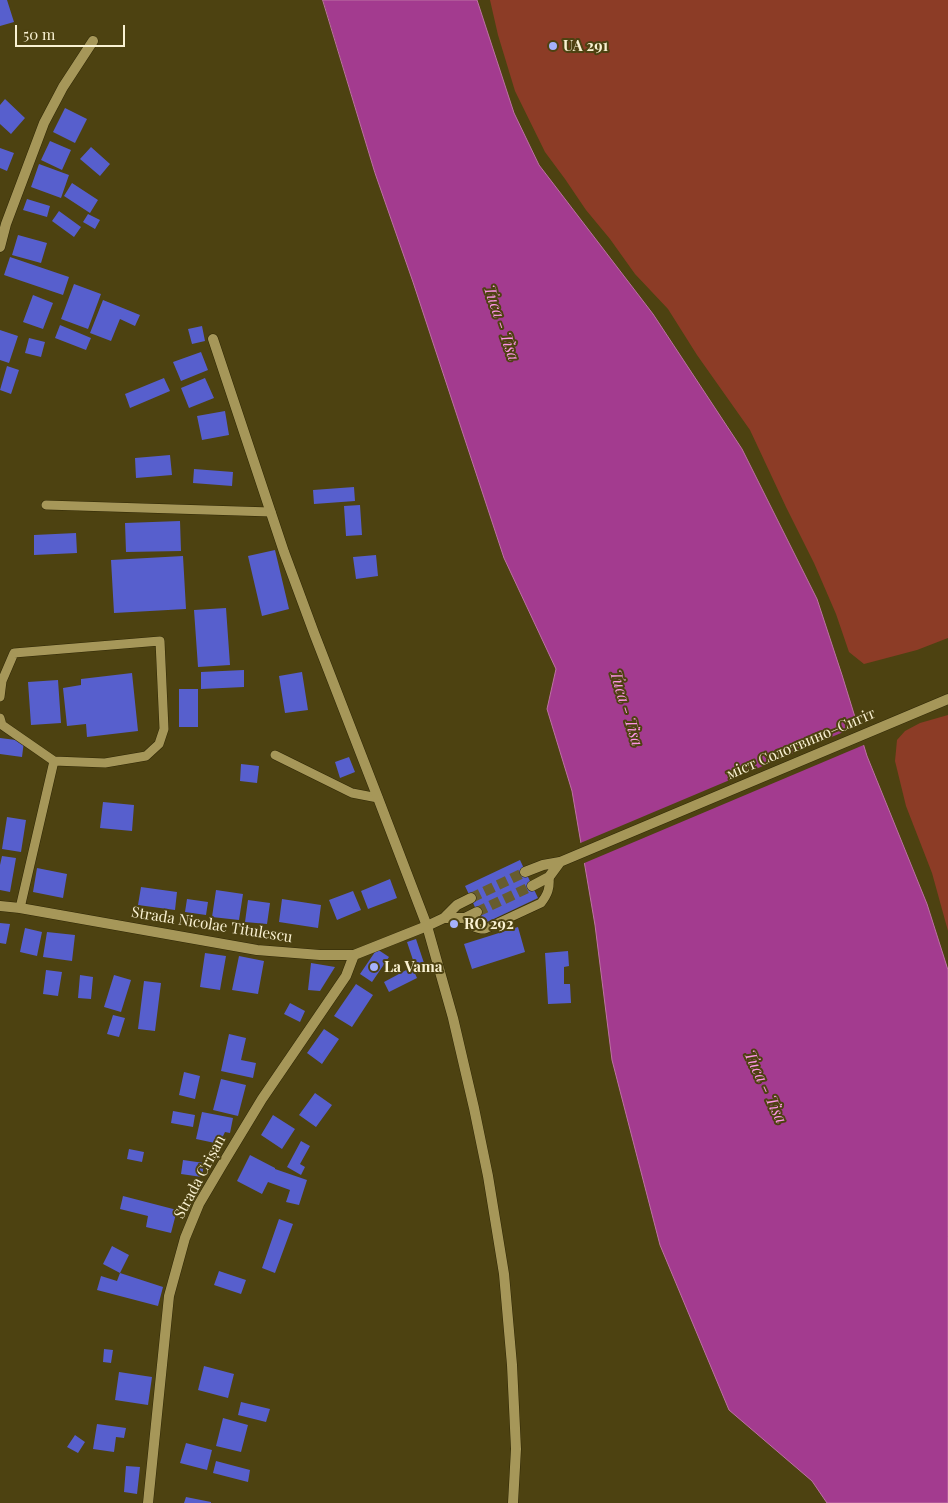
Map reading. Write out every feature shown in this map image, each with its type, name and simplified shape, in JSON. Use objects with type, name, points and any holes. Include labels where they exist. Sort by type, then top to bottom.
[{"type":"street","points":[[0,247],[6,224],[44,123],[63,87],[93,41]]},
{"type":"street","points":[[213,338],[314,633],[427,926],[453,1018],[488,1176],[504,1274],[512,1366],[516,1449],[512,1503]]},
{"type":"street","name":"міст Солотвино–Сигіт","points":[[560,862],[948,699]]},
{"type":"street","points":[[525,872],[543,865],[560,862]]},
{"type":"street","points":[[532,886],[549,877],[560,862]]},
{"type":"street","name":"Strada Nicolae Titulescu","points":[[0,906],[257,950],[320,955],[354,955],[444,918],[457,905],[471,898]]},
{"type":"street","name":"Strada Nicolae Titulescu","points":[[444,918],[465,918],[477,912]]},
{"type":"street","name":"Strada Crișan","points":[[148,1503],[170,1296],[185,1238],[199,1204],[222,1165],[262,1099],[346,976],[354,955]]},
{"type":"lane","points":[[46,505],[271,512]]},
{"type":"lane","points":[[0,696],[2,681],[14,653],[160,641],[164,729],[159,744],[146,756],[105,763],[54,761],[2,725],[0,718]]},
{"type":"lane","points":[[275,755],[352,793],[378,798]]},
{"type":"lane","points":[[20,908],[54,761]]},
{"type":"lane","points":[[465,918],[470,926],[477,929],[485,929],[541,902],[547,895],[550,886],[549,877]]},
{"type":"shaded area","points":[[490,0],[948,0],[948,638],[917,650],[864,664],[849,652],[836,614],[814,563],[750,430],[697,355],[668,309],[635,274],[545,152],[515,91],[498,35]]},
{"type":"shaded area","points":[[948,715],[948,931],[932,873],[906,806],[895,761],[897,740],[905,731],[920,723]]},
{"type":"water","name":"Тиса - Tisa","points":[[323,0],[477,0],[514,113],[539,165],[653,314],[742,449],[817,599],[867,756],[927,904],[948,970],[948,1503],[827,1503],[812,1481],[729,1410],[660,1245],[612,1060],[595,925],[572,791],[547,709],[556,669],[504,558],[375,173]]},
{"type":"pier","points":[[860,725],[866,744],[582,864],[578,844]]},
{"type":"building","points":[[0,0],[7,0],[14,22],[0,26]]},
{"type":"building","points":[[5,99],[25,118],[11,134],[0,124],[0,105]]},
{"type":"building","points":[[65,108],[87,119],[75,143],[53,132]]},
{"type":"building","points":[[50,141],[71,150],[62,170],[41,160]]},
{"type":"building","points":[[91,147],[110,164],[100,176],[80,159]]},
{"type":"building","points":[[0,148],[14,153],[7,171],[0,168]]},
{"type":"building","points":[[39,164],[69,175],[61,198],[31,187]]},
{"type":"building","points":[[72,183],[98,200],[90,213],[64,196]]},
{"type":"building","points":[[27,199],[50,206],[47,217],[23,210]]},
{"type":"building","points":[[59,211],[81,227],[74,237],[52,221]]},
{"type":"building","points":[[88,214],[100,220],[95,229],[83,222]]},
{"type":"building","points":[[18,235],[47,243],[41,263],[12,255]]},
{"type":"building","points":[[10,257],[69,277],[63,295],[4,275]]},
{"type":"building","points":[[74,284],[101,294],[88,329],[61,319]]},
{"type":"building","points":[[33,295],[53,303],[43,329],[23,322]]},
{"type":"building","points":[[103,300],[140,315],[135,326],[120,319],[111,341],[90,333]]},
{"type":"building","points":[[60,325],[91,338],[86,350],[55,338]]},
{"type":"building","points":[[202,326],[205,341],[192,344],[188,329]]},
{"type":"building","points":[[0,330],[18,336],[9,363],[0,360]]},
{"type":"building","points":[[29,338],[45,342],[41,357],[25,353]]},
{"type":"building","points":[[201,352],[208,370],[181,381],[173,362]]},
{"type":"building","points":[[7,366],[19,370],[11,394],[0,390]]},
{"type":"building","points":[[164,378],[170,391],[130,408],[125,394]]},
{"type":"building","points":[[205,378],[214,398],[189,408],[181,388]]},
{"type":"building","points":[[225,411],[229,435],[202,440],[197,416]]},
{"type":"building","points":[[170,455],[172,475],[136,478],[135,458]]},
{"type":"building","points":[[194,469],[233,472],[232,486],[193,483]]},
{"type":"building","points":[[354,487],[355,501],[314,504],[313,490]]},
{"type":"building","points":[[360,505],[362,535],[346,536],[344,506]]},
{"type":"building","points":[[180,521],[181,551],[126,552],[125,523]]},
{"type":"building","points":[[76,533],[77,553],[34,555],[34,535]]},
{"type":"building","points":[[275,550],[289,609],[262,616],[248,556]]},
{"type":"building","points":[[376,555],[378,576],[356,579],[353,557]]},
{"type":"building","points":[[183,556],[186,609],[114,613],[111,560]]},
{"type":"building","points":[[226,608],[230,665],[198,667],[194,610]]},
{"type":"building","points":[[244,670],[244,687],[201,689],[201,672]]},
{"type":"building","points":[[302,672],[308,710],[285,713],[279,676]]},
{"type":"building","points":[[132,673],[138,731],[87,737],[86,724],[67,726],[63,688],[81,685],[81,679]]},
{"type":"building","points":[[58,680],[61,723],[31,725],[28,682]]},
{"type":"building","points":[[179,689],[198,689],[198,727],[179,727]]},
{"type":"building","points":[[0,738],[24,741],[22,757],[0,754]]},
{"type":"building","points":[[349,757],[355,772],[340,778],[335,762]]},
{"type":"building","points":[[241,764],[259,766],[257,783],[240,781]]},
{"type":"building","points":[[103,802],[134,805],[132,831],[100,828]]},
{"type":"building","points":[[7,817],[26,820],[21,852],[2,849]]},
{"type":"building","points":[[2,856],[16,858],[10,892],[0,890]]},
{"type":"building","points":[[520,860],[538,898],[483,924],[465,886]]},
{"type":"building","points":[[37,868],[67,874],[63,898],[33,892]]},
{"type":"building","points":[[390,879],[397,898],[368,909],[361,891]]},
{"type":"building","points":[[141,887],[177,892],[175,910],[138,905]]},
{"type":"building","points":[[216,890],[243,894],[239,920],[212,917]]},
{"type":"building","points":[[353,891],[361,910],[337,920],[329,900]]},
{"type":"building","points":[[187,899],[208,902],[206,915],[185,912]]},
{"type":"building","points":[[282,899],[321,905],[318,928],[279,922]]},
{"type":"building","points":[[248,900],[270,903],[267,924],[245,922]]},
{"type":"building","points":[[0,923],[10,924],[6,944],[0,943]]},
{"type":"building","points":[[518,927],[525,952],[472,969],[464,944]]},
{"type":"building","points":[[25,928],[42,932],[37,956],[20,952]]},
{"type":"building","points":[[47,932],[75,935],[72,961],[43,957]]},
{"type":"building","points":[[416,939],[424,963],[415,966],[407,942]]},
{"type":"building","points":[[377,949],[389,957],[372,982],[360,974]]},
{"type":"building","points":[[568,951],[569,966],[564,967],[564,984],[570,984],[571,1003],[548,1004],[545,953]]},
{"type":"building","points":[[205,953],[226,956],[220,990],[200,987]]},
{"type":"building","points":[[239,956],[264,961],[258,994],[232,990]]},
{"type":"building","points":[[311,963],[335,967],[320,991],[308,990]]},
{"type":"building","points":[[412,967],[417,978],[389,992],[384,982]]},
{"type":"building","points":[[46,970],[62,972],[58,996],[43,994]]},
{"type":"building","points":[[80,975],[93,977],[91,999],[78,998]]},
{"type":"building","points":[[114,975],[131,980],[121,1012],[104,1007]]},
{"type":"building","points":[[144,981],[161,983],[155,1031],[138,1029]]},
{"type":"building","points":[[356,984],[373,995],[352,1027],[334,1016]]},
{"type":"building","points":[[290,1003],[305,1011],[300,1022],[284,1014]]},
{"type":"building","points":[[113,1015],[125,1018],[119,1037],[107,1034]]},
{"type":"building","points":[[324,1029],[339,1039],[322,1064],[307,1053]]},
{"type":"building","points":[[229,1034],[246,1038],[241,1060],[256,1063],[253,1078],[221,1071]]},
{"type":"building","points":[[184,1072],[200,1076],[195,1099],[179,1095]]},
{"type":"building","points":[[221,1079],[246,1085],[238,1116],[213,1110]]},
{"type":"building","points":[[315,1093],[332,1105],[316,1127],[299,1115]]},
{"type":"building","points":[[173,1111],[195,1115],[193,1127],[171,1123]]},
{"type":"building","points":[[202,1112],[233,1118],[230,1133],[225,1132],[222,1138],[215,1140],[215,1143],[196,1139]]},
{"type":"building","points":[[273,1115],[295,1129],[282,1149],[261,1135]]},
{"type":"building","points":[[301,1141],[310,1146],[300,1164],[305,1167],[301,1175],[287,1167]]},
{"type":"building","points":[[129,1149],[144,1152],[142,1162],[127,1159]]},
{"type":"building","points":[[250,1155],[275,1169],[307,1180],[299,1205],[286,1202],[290,1190],[268,1182],[262,1194],[237,1181]]},
{"type":"building","points":[[183,1160],[204,1163],[202,1177],[181,1174]]},
{"type":"building","points":[[123,1196],[177,1210],[171,1233],[146,1227],[148,1216],[120,1209]]},
{"type":"building","points":[[279,1219],[293,1224],[275,1273],[262,1268]]},
{"type":"building","points":[[112,1246],[129,1255],[120,1273],[103,1264]]},
{"type":"building","points":[[219,1271],[246,1280],[241,1294],[214,1285]]},
{"type":"building","points":[[120,1273],[163,1287],[158,1306],[97,1290],[101,1276],[117,1281]]},
{"type":"building","points":[[104,1349],[113,1350],[111,1363],[103,1362]]},
{"type":"building","points":[[204,1366],[234,1374],[228,1398],[198,1390]]},
{"type":"building","points":[[119,1372],[152,1377],[148,1405],[115,1400]]},
{"type":"building","points":[[241,1402],[270,1409],[266,1422],[238,1415]]},
{"type":"building","points":[[223,1418],[248,1425],[241,1452],[216,1446]]},
{"type":"building","points":[[97,1424],[126,1428],[124,1438],[116,1437],[114,1452],[93,1449]]},
{"type":"building","points":[[75,1435],[85,1442],[78,1453],[67,1447]]},
{"type":"building","points":[[186,1443],[212,1450],[207,1470],[180,1463]]},
{"type":"building","points":[[216,1461],[250,1470],[248,1482],[213,1473]]},
{"type":"building","points":[[126,1466],[140,1467],[137,1494],[124,1492]]},
{"type":"building","points":[[186,1497],[211,1502],[211,1503],[184,1503]]},
{"type":"tunnel","points":[[471,898],[525,872]]},
{"type":"tunnel","points":[[477,912],[532,886]]},
{"type":"place","name":"UA 291","points":[[553,46]]},
{"type":"place","name":"RO 292","points":[[454,924]]},
{"type":"place","name":"La Vama","points":[[374,967]]}]
